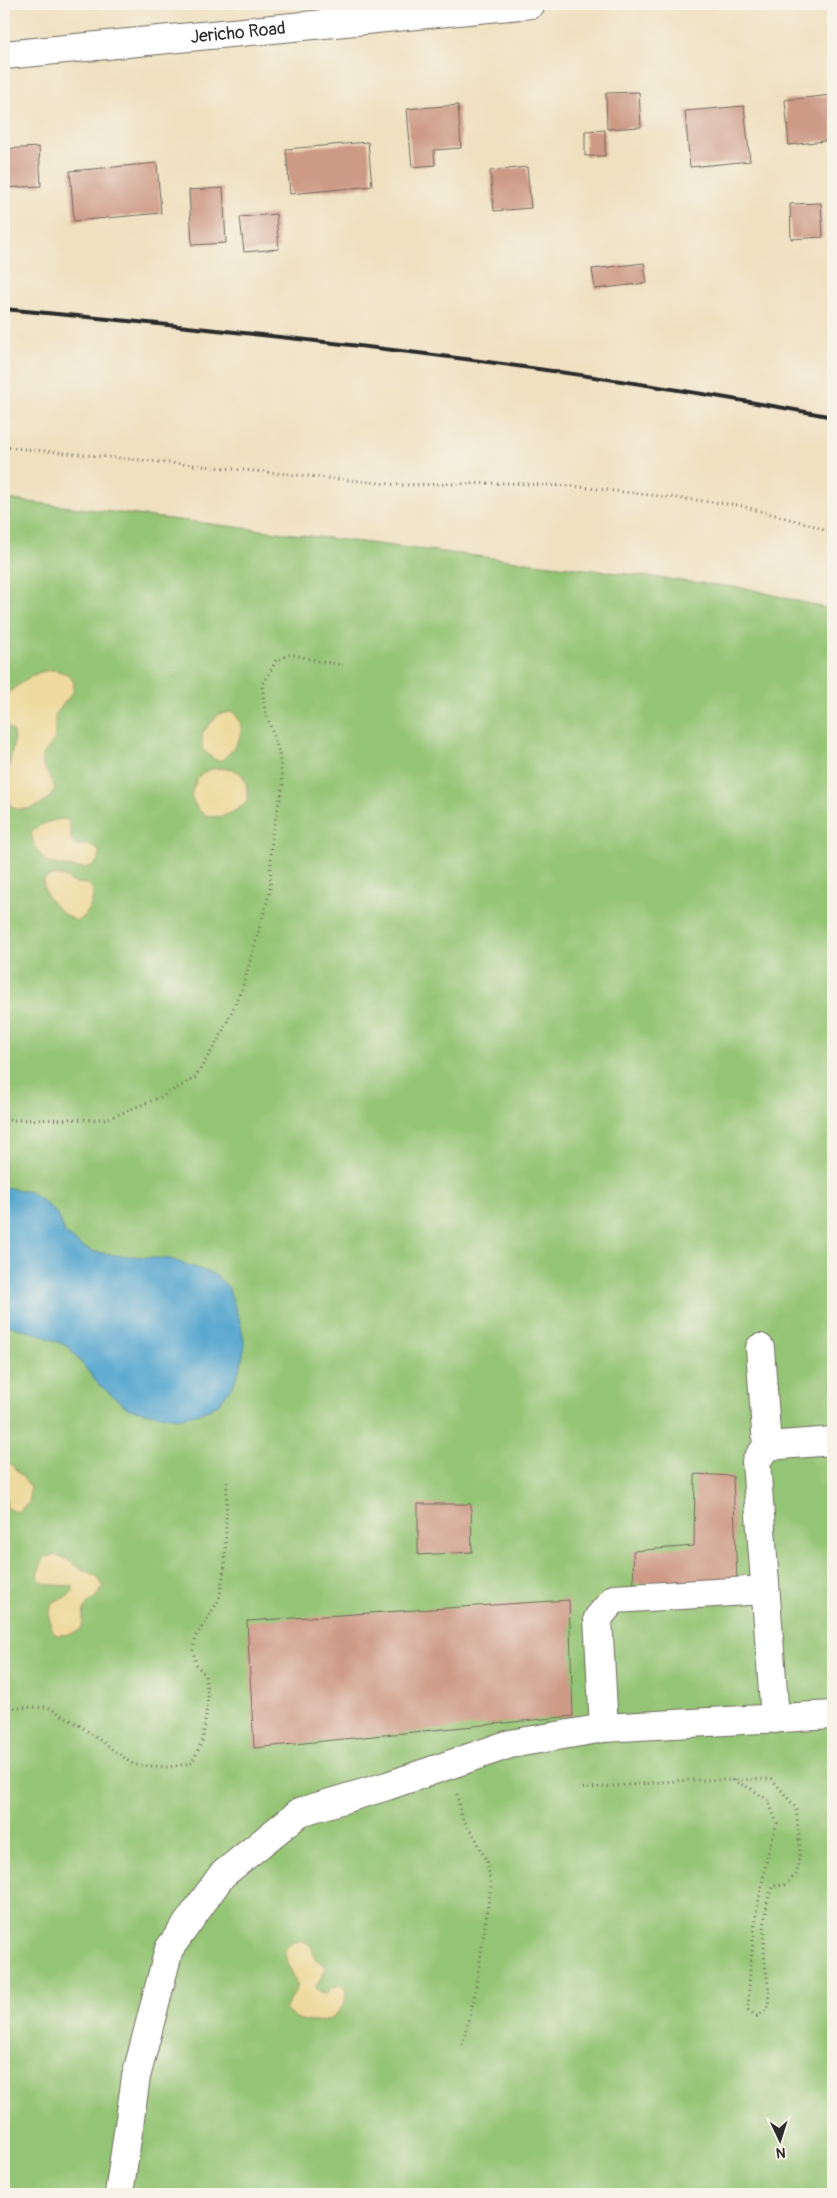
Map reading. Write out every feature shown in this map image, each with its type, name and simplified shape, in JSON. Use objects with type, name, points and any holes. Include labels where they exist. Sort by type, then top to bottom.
[{"type":"main road","name":"Jericho Road","points":[[4,55],[531,4]]},
{"type":"main road","points":[[760,1348],[767,1446],[756,1461],[775,1718]]},
{"type":"main road","points":[[767,1446],[833,1441]]},
{"type":"main road","points":[[604,1728],[598,1618],[614,1599],[765,1590]]},
{"type":"main road","points":[[119,2194],[136,2078],[169,1948],[222,1875],[300,1812],[388,1786],[510,1744],[604,1728],[833,1715]]},
{"type":"path","points":[[4,447],[401,485],[506,483],[571,486],[738,505],[812,525],[833,534]]},
{"type":"path","points":[[4,1120],[107,1119],[164,1096],[195,1078],[220,1037],[242,989],[270,891],[272,834],[283,785],[279,753],[265,710],[262,685],[276,660],[292,654],[343,665]]},
{"type":"path","points":[[4,1708],[48,1707],[80,1726],[134,1766],[169,1767],[192,1763],[203,1739],[208,1697],[205,1675],[196,1664],[193,1651],[196,1636],[219,1600],[225,1565],[227,1482]]},
{"type":"path","points":[[578,1789],[678,1780],[772,1779],[796,1808],[800,1849],[797,1874],[785,1885],[773,1886],[769,1894],[766,1911],[765,1962],[770,1995],[766,2010],[757,2016],[748,2010],[750,1969],[756,1914],[769,1849],[777,1823],[768,1800],[750,1788],[730,1780]]},
{"type":"path","points":[[457,1791],[461,1816],[476,1839],[487,1862],[491,1886],[475,1993],[461,2049]]},
{"type":"green space","points":[[4,499],[750,589],[833,610],[833,2194],[4,2194]]},
{"type":"sand","points":[[54,670],[68,674],[74,682],[73,692],[55,715],[55,739],[42,756],[42,763],[55,787],[49,798],[38,806],[19,809],[12,807],[4,790],[14,742],[13,731],[4,723],[4,695],[33,675]]},
{"type":"sand","points":[[233,712],[241,725],[237,744],[222,760],[215,760],[202,749],[202,733],[219,714]]},
{"type":"sand","points":[[212,769],[236,771],[241,774],[246,784],[247,802],[223,816],[207,816],[195,805],[191,795],[198,779],[203,773]]},
{"type":"sand","points":[[65,819],[70,823],[71,839],[75,845],[91,845],[99,850],[99,858],[90,867],[76,868],[47,863],[35,848],[31,833],[46,823]]},
{"type":"sand","points":[[53,875],[62,876],[76,883],[88,884],[93,889],[90,908],[81,919],[77,921],[59,910],[45,892],[44,879]]},
{"type":"sand","points":[[4,1464],[11,1464],[30,1486],[29,1503],[17,1512],[7,1508],[4,1488]]},
{"type":"sand","points":[[55,1555],[97,1576],[103,1586],[99,1594],[85,1609],[81,1629],[69,1634],[57,1635],[50,1624],[50,1616],[52,1603],[68,1596],[73,1591],[73,1586],[44,1583],[38,1575],[45,1557]]},
{"type":"sand","points":[[301,1940],[310,1945],[315,1960],[323,1963],[326,1968],[316,1987],[321,1993],[327,1994],[330,1988],[340,1985],[346,1988],[345,2000],[341,2009],[334,2016],[324,2020],[304,2021],[294,2017],[285,2010],[295,1991],[296,1984],[285,1955],[285,1949],[292,1943]]},
{"type":"water","points":[[4,1187],[30,1192],[44,1202],[57,1214],[65,1233],[82,1247],[95,1252],[117,1255],[170,1259],[214,1274],[228,1287],[240,1321],[245,1345],[241,1365],[234,1383],[219,1404],[201,1413],[176,1418],[129,1409],[98,1384],[68,1346],[41,1335],[4,1324]]},
{"type":"building","points":[[639,92],[641,127],[607,129],[606,93]]},
{"type":"building","points":[[832,95],[833,140],[789,145],[785,100]]},
{"type":"building","points":[[458,105],[461,148],[434,150],[435,165],[412,167],[407,109]]},
{"type":"building","points":[[744,106],[750,161],[690,167],[685,111]]},
{"type":"building","points":[[605,130],[605,156],[585,156],[585,131]]},
{"type":"building","points":[[368,142],[372,186],[290,194],[286,149]]},
{"type":"building","points":[[39,147],[41,186],[4,188],[4,149]]},
{"type":"building","points":[[157,163],[161,213],[74,221],[70,171]]},
{"type":"building","points":[[527,167],[531,208],[494,211],[490,171]]},
{"type":"building","points":[[223,188],[226,243],[192,245],[189,190]]},
{"type":"building","points":[[6,191],[8,222],[4,222],[4,192]]},
{"type":"building","points":[[821,203],[823,237],[791,239],[790,204]]},
{"type":"building","points":[[276,214],[279,249],[244,252],[240,217]]},
{"type":"building","points":[[644,263],[647,283],[595,289],[592,269]]},
{"type":"building","points":[[695,1474],[733,1476],[737,1582],[634,1584],[633,1551],[694,1546]]},
{"type":"building","points":[[418,1504],[471,1504],[472,1552],[418,1555]]},
{"type":"building","points":[[569,1600],[573,1716],[254,1748],[247,1621]]},
{"type":"railway","points":[[4,309],[420,353],[627,382],[833,417]]}]
